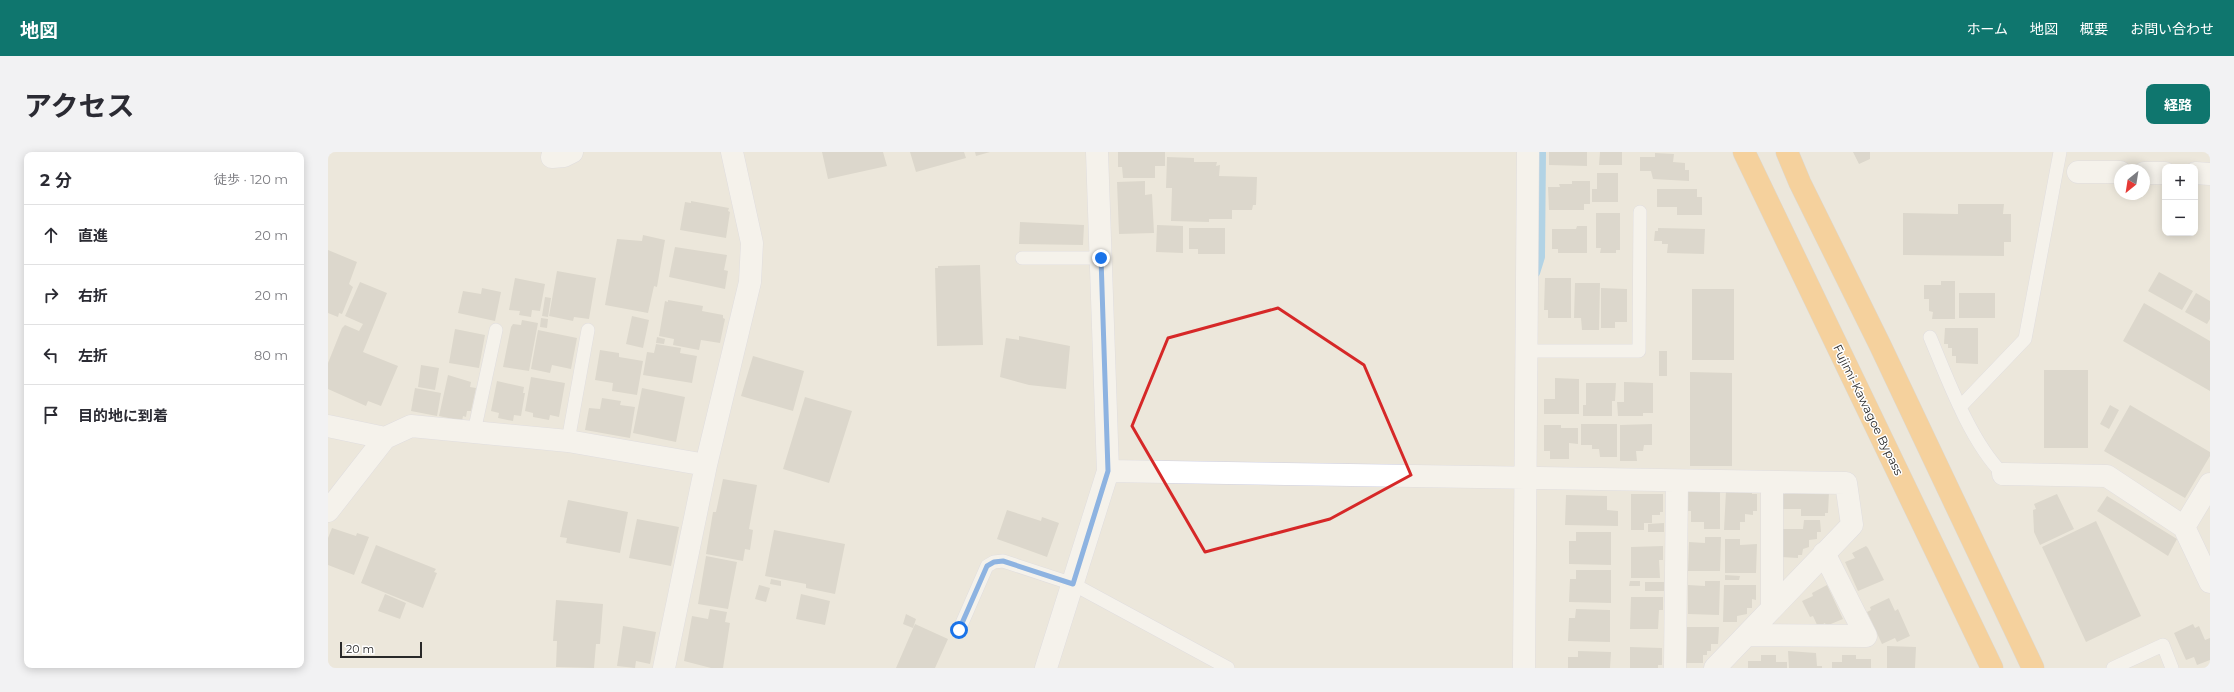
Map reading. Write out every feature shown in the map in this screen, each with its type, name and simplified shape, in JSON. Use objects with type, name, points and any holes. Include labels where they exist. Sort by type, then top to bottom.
[{"type":"highway","name":"Fujimi-Kawagoe Bypass","points":[[1744,152],[1992,668]]},
{"type":"highway","points":[[1788,152],[1800,183],[1880,345],[2033,668]]},
{"type":"street","points":[[664,668],[706,465],[750,282],[752,243],[732,152]]},
{"type":"street","points":[[1046,668],[1108,471],[1097,152]]},
{"type":"street","points":[[1524,668],[1528,152]]},
{"type":"street","points":[[2078,172],[2114,172]]},
{"type":"street","points":[[2150,173],[2162,173]]},
{"type":"street","points":[[2198,173],[2210,174]]},
{"type":"street","points":[[328,426],[385,438]]},
{"type":"street","points":[[328,511],[385,438],[412,426],[568,441],[706,465]]},
{"type":"street","points":[[1108,471],[1525,477],[1846,484],[1852,525],[1715,668]]},
{"type":"street","points":[[2003,474],[2107,476],[2184,528],[2210,582]]},
{"type":"street","points":[[1675,668],[1677,481]]},
{"type":"street","points":[[1772,482],[1772,607]]},
{"type":"street","points":[[2184,528],[2210,484]]},
{"type":"street","points":[[1747,635],[1866,636],[1824,553]]},
{"type":"lane","points":[[1960,407],[2025,339],[2060,152]]},
{"type":"lane","points":[[1526,351],[1639,351],[1640,212]]},
{"type":"lane","points":[[1022,258],[1101,258]]},
{"type":"lane","points":[[474,432],[496,330]]},
{"type":"lane","points":[[568,441],[588,330]]},
{"type":"lane","points":[[1930,337],[1960,407],[1993,465],[2003,474]]},
{"type":"lane","points":[[959,630],[987,566],[994,562],[1003,561],[1073,584],[1228,668]]},
{"type":"lane","points":[[2113,668],[2163,645],[2172,668]]},
{"type":"highlighted area","points":[[1278,308],[1364,365],[1411,475],[1330,519],[1205,552],[1132,426],[1168,338]]},
{"type":"building","points":[[822,152],[883,152],[887,166],[828,179]]},
{"type":"building","points":[[910,152],[964,152],[966,158],[916,172]]},
{"type":"building","points":[[975,152],[990,152],[976,156]]},
{"type":"building","points":[[1118,152],[1165,152],[1165,166],[1155,166],[1155,178],[1123,178],[1122,167],[1118,167]]},
{"type":"building","points":[[1549,152],[1587,152],[1587,166],[1549,165]]},
{"type":"building","points":[[1600,152],[1622,152],[1622,165],[1599,165]]},
{"type":"building","points":[[1853,152],[1870,152],[1870,159],[1859,164]]},
{"type":"building","points":[[1655,153],[1674,154],[1673,162],[1685,163],[1685,170],[1689,170],[1689,181],[1653,179],[1651,171],[1640,171],[1640,157],[1655,157]]},
{"type":"building","points":[[1167,157],[1194,158],[1194,162],[1217,162],[1216,166],[1220,165],[1219,176],[1257,177],[1256,205],[1253,205],[1252,210],[1232,210],[1232,219],[1209,219],[1209,222],[1171,221],[1172,188],[1166,188]]},
{"type":"building","points":[[1597,173],[1618,173],[1618,202],[1592,202],[1592,189],[1597,189]]},
{"type":"building","points":[[1145,181],[1145,195],[1152,194],[1154,233],[1119,234],[1117,182]]},
{"type":"building","points":[[1572,181],[1590,181],[1590,204],[1584,204],[1584,210],[1549,210],[1548,187],[1560,187],[1559,184],[1572,184]]},
{"type":"building","points":[[1657,189],[1697,189],[1697,197],[1702,197],[1702,215],[1677,215],[1677,207],[1657,207]]},
{"type":"building","points":[[691,201],[729,208],[728,211],[730,212],[726,238],[680,230],[685,202],[691,203]]},
{"type":"building","points":[[1958,204],[2004,204],[2003,214],[2011,214],[2011,242],[2004,242],[2004,256],[1903,255],[1903,213],[1958,214]]},
{"type":"building","points":[[1596,213],[1620,213],[1620,250],[1616,250],[1616,253],[1600,253],[1601,248],[1596,248]]},
{"type":"building","points":[[1020,222],[1084,225],[1083,245],[1019,244]]},
{"type":"building","points":[[1157,225],[1183,226],[1183,253],[1156,252]]},
{"type":"building","points":[[1577,226],[1587,226],[1587,253],[1558,253],[1558,249],[1552,249],[1552,229],[1576,229]]},
{"type":"building","points":[[1189,228],[1225,228],[1225,254],[1198,254],[1198,249],[1189,249]]},
{"type":"building","points":[[1658,228],[1705,229],[1704,254],[1667,253],[1668,244],[1662,244],[1662,241],[1654,241],[1655,231],[1658,231]]},
{"type":"building","points":[[643,235],[665,240],[657,287],[654,286],[648,313],[605,305],[617,239],[642,241]]},
{"type":"building","points":[[675,247],[727,255],[724,270],[728,271],[725,289],[669,277]]},
{"type":"building","points":[[328,250],[357,262],[349,284],[353,287],[342,314],[339,313],[338,317],[328,313]]},
{"type":"building","points":[[980,265],[983,345],[937,346],[935,268],[938,268],[938,266]]},
{"type":"building","points":[[557,271],[596,278],[589,319],[574,317],[573,321],[549,316]]},
{"type":"building","points":[[2159,272],[2193,291],[2182,310],[2148,291]]},
{"type":"building","points":[[515,278],[545,284],[540,311],[532,310],[531,317],[519,315],[520,311],[509,310]]},
{"type":"building","points":[[1545,278],[1571,278],[1571,318],[1548,318],[1548,310],[1544,310]]},
{"type":"building","points":[[1941,281],[1955,281],[1955,319],[1932,319],[1933,312],[1929,311],[1929,299],[1924,299],[1924,285],[1941,285]]},
{"type":"building","points":[[360,282],[387,293],[363,352],[398,366],[381,406],[368,401],[366,406],[328,389],[328,363],[342,328],[345,325],[359,331],[363,324],[345,316]]},
{"type":"building","points":[[1575,283],[1600,283],[1599,330],[1582,330],[1581,318],[1574,318]]},
{"type":"building","points":[[482,288],[501,292],[495,321],[458,313],[463,291],[481,294]]},
{"type":"building","points":[[1601,288],[1627,289],[1627,322],[1615,322],[1615,328],[1601,328]]},
{"type":"building","points":[[1692,289],[1734,289],[1734,360],[1692,360]]},
{"type":"building","points":[[1959,293],[1995,293],[1995,318],[1959,318]]},
{"type":"building","points":[[2196,293],[2210,301],[2210,319],[2207,324],[2185,312]]},
{"type":"building","points":[[545,297],[551,298],[548,317],[542,316]]},
{"type":"building","points":[[668,300],[703,306],[702,311],[723,315],[723,318],[725,319],[720,343],[701,340],[699,350],[673,345],[674,339],[659,336],[665,301],[668,302]]},
{"type":"building","points":[[2144,303],[2210,341],[2210,391],[2123,341]]},
{"type":"building","points":[[632,316],[649,320],[643,348],[626,344]]},
{"type":"building","points":[[541,318],[548,319],[547,328],[540,327]]},
{"type":"building","points":[[522,320],[538,323],[529,371],[503,367],[511,327],[513,324],[521,325]]},
{"type":"building","points":[[1945,328],[1978,328],[1978,364],[1956,363],[1956,356],[1952,356],[1952,348],[1948,348],[1948,344],[1944,344]]},
{"type":"building","points":[[455,329],[485,335],[479,368],[449,363]]},
{"type":"building","points":[[538,330],[577,338],[571,369],[552,365],[550,373],[531,369]]},
{"type":"building","points":[[1019,336],[1070,346],[1066,389],[1029,385],[1000,377],[1006,338],[1019,340]]},
{"type":"building","points":[[657,337],[665,339],[664,344],[656,343]]},
{"type":"building","points":[[656,344],[681,348],[680,353],[697,356],[692,383],[643,375],[647,352],[654,353]]},
{"type":"building","points":[[600,350],[619,353],[619,357],[643,361],[637,395],[612,391],[613,383],[595,380]]},
{"type":"building","points":[[1659,351],[1667,351],[1667,376],[1659,376]]},
{"type":"building","points":[[753,356],[804,371],[793,411],[741,396]]},
{"type":"building","points":[[421,365],[439,368],[435,390],[418,387]]},
{"type":"building","points":[[2044,370],[2088,370],[2088,448],[2044,448]]},
{"type":"building","points":[[1690,372],[1732,373],[1732,466],[1690,466]]},
{"type":"building","points":[[448,375],[471,382],[470,387],[476,388],[471,411],[467,411],[466,417],[463,416],[462,421],[439,416]]},
{"type":"building","points":[[531,377],[565,383],[559,417],[550,415],[549,420],[533,417],[533,413],[525,411]]},
{"type":"building","points":[[1555,378],[1579,379],[1579,414],[1544,414],[1544,399],[1555,399]]},
{"type":"building","points":[[497,381],[524,387],[523,393],[525,393],[521,416],[514,415],[513,421],[498,418],[499,413],[491,411]]},
{"type":"building","points":[[1624,382],[1653,383],[1653,413],[1643,413],[1643,416],[1618,416],[1617,402],[1624,402]]},
{"type":"building","points":[[1586,383],[1616,383],[1615,401],[1612,401],[1612,416],[1583,416],[1583,405],[1586,405]]},
{"type":"building","points":[[415,388],[441,393],[437,416],[411,411]]},
{"type":"building","points":[[642,388],[685,397],[676,442],[633,433]]},
{"type":"building","points":[[805,397],[852,411],[829,483],[783,469]]},
{"type":"building","points":[[602,398],[621,401],[620,405],[635,407],[630,438],[585,430],[589,408],[600,409]]},
{"type":"building","points":[[2110,405],[2119,410],[2109,429],[2100,424]]},
{"type":"building","points":[[2130,405],[2210,452],[2210,456],[2185,498],[2104,451]]},
{"type":"building","points":[[1581,424],[1617,424],[1617,457],[1600,457],[1599,449],[1592,449],[1592,445],[1581,445]]},
{"type":"building","points":[[1652,424],[1652,445],[1644,445],[1643,451],[1636,451],[1637,461],[1620,461],[1620,425]]},
{"type":"building","points":[[1544,425],[1561,425],[1561,428],[1578,428],[1578,444],[1569,443],[1569,459],[1550,459],[1550,451],[1544,451]]},
{"type":"building","points":[[723,479],[757,485],[749,529],[753,530],[750,550],[745,549],[743,561],[706,554],[713,512],[716,512]]},
{"type":"building","points":[[1704,490],[1720,490],[1720,529],[1704,529],[1704,522],[1691,522],[1691,511],[1688,511],[1688,492],[1704,492]]},
{"type":"building","points":[[1726,491],[1752,492],[1752,494],[1757,494],[1757,511],[1753,511],[1753,515],[1745,514],[1745,522],[1740,522],[1740,530],[1724,530]]},
{"type":"building","points":[[1785,492],[1829,492],[1828,513],[1825,513],[1825,516],[1801,516],[1801,509],[1782,509],[1782,494],[1785,494]]},
{"type":"building","points":[[1631,494],[1663,494],[1663,512],[1660,512],[1660,515],[1652,515],[1652,523],[1644,523],[1644,530],[1631,530]]},
{"type":"building","points":[[2057,494],[2074,529],[2040,545],[2034,532],[2033,510],[2036,509],[2034,504]]},
{"type":"building","points":[[1566,495],[1607,496],[1607,510],[1618,511],[1618,526],[1565,525]]},
{"type":"building","points":[[2107,496],[2177,539],[2168,556],[2097,511]]},
{"type":"building","points":[[568,500],[628,512],[620,553],[566,543],[567,538],[560,537]]},
{"type":"building","points":[[1007,510],[1041,521],[1042,517],[1059,523],[1047,557],[997,539]]},
{"type":"building","points":[[637,519],[679,527],[671,566],[629,558]]},
{"type":"building","points":[[1804,520],[1820,520],[1821,532],[1817,532],[1817,539],[1809,540],[1809,547],[1803,549],[1802,555],[1798,555],[1798,558],[1781,557],[1780,529],[1803,529]]},
{"type":"building","points":[[2096,521],[2141,616],[2086,642],[2042,547]]},
{"type":"building","points":[[1664,523],[1664,532],[1648,532],[1648,524]]},
{"type":"building","points":[[332,528],[356,536],[357,533],[369,537],[354,575],[328,565],[328,538]]},
{"type":"building","points":[[774,530],[845,544],[835,594],[806,588],[806,584],[765,576]]},
{"type":"building","points":[[1576,532],[1611,532],[1611,565],[1569,564],[1569,541],[1576,541]]},
{"type":"building","points":[[1705,537],[1721,537],[1720,571],[1688,571],[1689,542],[1705,543]]},
{"type":"building","points":[[1725,539],[1740,539],[1740,545],[1757,544],[1756,573],[1725,573]]},
{"type":"building","points":[[376,545],[436,569],[434,572],[437,573],[423,608],[361,583]]},
{"type":"building","points":[[1663,546],[1663,560],[1659,560],[1660,578],[1631,578],[1631,547]]},
{"type":"building","points":[[1866,546],[1884,580],[1858,591],[1845,562],[1855,558],[1852,553]]},
{"type":"building","points":[[706,556],[737,562],[728,609],[698,604]]},
{"type":"building","points":[[1576,570],[1611,570],[1611,603],[1569,602],[1570,579],[1576,579]]},
{"type":"building","points":[[1725,575],[1740,576],[1739,580],[1725,580]]},
{"type":"building","points":[[771,579],[781,581],[781,586],[770,584]]},
{"type":"building","points":[[1630,581],[1640,581],[1640,586],[1629,586]]},
{"type":"building","points":[[1705,581],[1720,581],[1719,615],[1688,614],[1688,585],[1705,586]]},
{"type":"building","points":[[1645,582],[1664,582],[1664,591],[1645,591]]},
{"type":"building","points":[[759,585],[770,588],[766,602],[755,599]]},
{"type":"building","points":[[1724,585],[1756,585],[1756,600],[1752,599],[1752,608],[1747,608],[1747,614],[1737,616],[1737,622],[1723,622]]},
{"type":"building","points":[[1827,585],[1843,619],[1826,626],[1825,623],[1818,627],[1813,616],[1810,617],[1802,601],[1813,596],[1812,593]]},
{"type":"building","points":[[385,594],[406,603],[400,619],[378,611]]},
{"type":"building","points":[[801,594],[830,601],[825,625],[796,619]]},
{"type":"building","points":[[1631,597],[1663,597],[1663,610],[1659,610],[1658,629],[1630,629]]},
{"type":"building","points":[[1889,598],[1895,611],[1898,609],[1910,636],[1897,642],[1895,638],[1882,644],[1867,612],[1871,610],[1870,607]]},
{"type":"building","points":[[556,600],[603,604],[600,644],[596,644],[594,668],[556,667],[557,641],[553,641]]},
{"type":"building","points":[[710,609],[727,612],[725,622],[730,623],[723,668],[711,668],[684,661],[692,616],[708,619]]},
{"type":"building","points":[[1576,609],[1610,610],[1610,642],[1568,641],[1569,618],[1575,618]]},
{"type":"building","points":[[906,614],[916,619],[913,628],[903,624]]},
{"type":"building","points":[[915,624],[948,639],[935,668],[896,668]]},
{"type":"building","points":[[2193,624],[2195,628],[2199,626],[2205,640],[2210,638],[2210,660],[2197,665],[2194,657],[2186,660],[2174,633]]},
{"type":"building","points":[[623,626],[656,632],[650,664],[636,661],[635,668],[617,666]]},
{"type":"building","points":[[1687,627],[1719,627],[1718,644],[1711,644],[1711,651],[1707,651],[1707,655],[1703,655],[1703,663],[1686,663]]},
{"type":"building","points":[[1887,646],[1916,647],[1915,668],[1887,668]]},
{"type":"building","points":[[1630,647],[1662,648],[1662,665],[1658,665],[1658,668],[1630,668]]},
{"type":"building","points":[[1578,651],[1611,652],[1610,668],[1568,668],[1568,657],[1578,657]]},
{"type":"building","points":[[1788,651],[1816,653],[1817,666],[1822,666],[1822,668],[1789,668]]},
{"type":"building","points":[[1761,655],[1776,655],[1776,662],[1787,662],[1787,668],[1748,668],[1748,661],[1761,661]]},
{"type":"building","points":[[1842,655],[1856,655],[1856,659],[1871,659],[1871,668],[1832,668],[1832,662],[1842,662]]},
{"type":"waterway","points":[[1536,273],[1541,257],[1542,152]]},
{"type":"route","points":[[959,630],[987,566],[994,562],[1003,561],[1073,584],[1108,471],[1101,258]]}]
